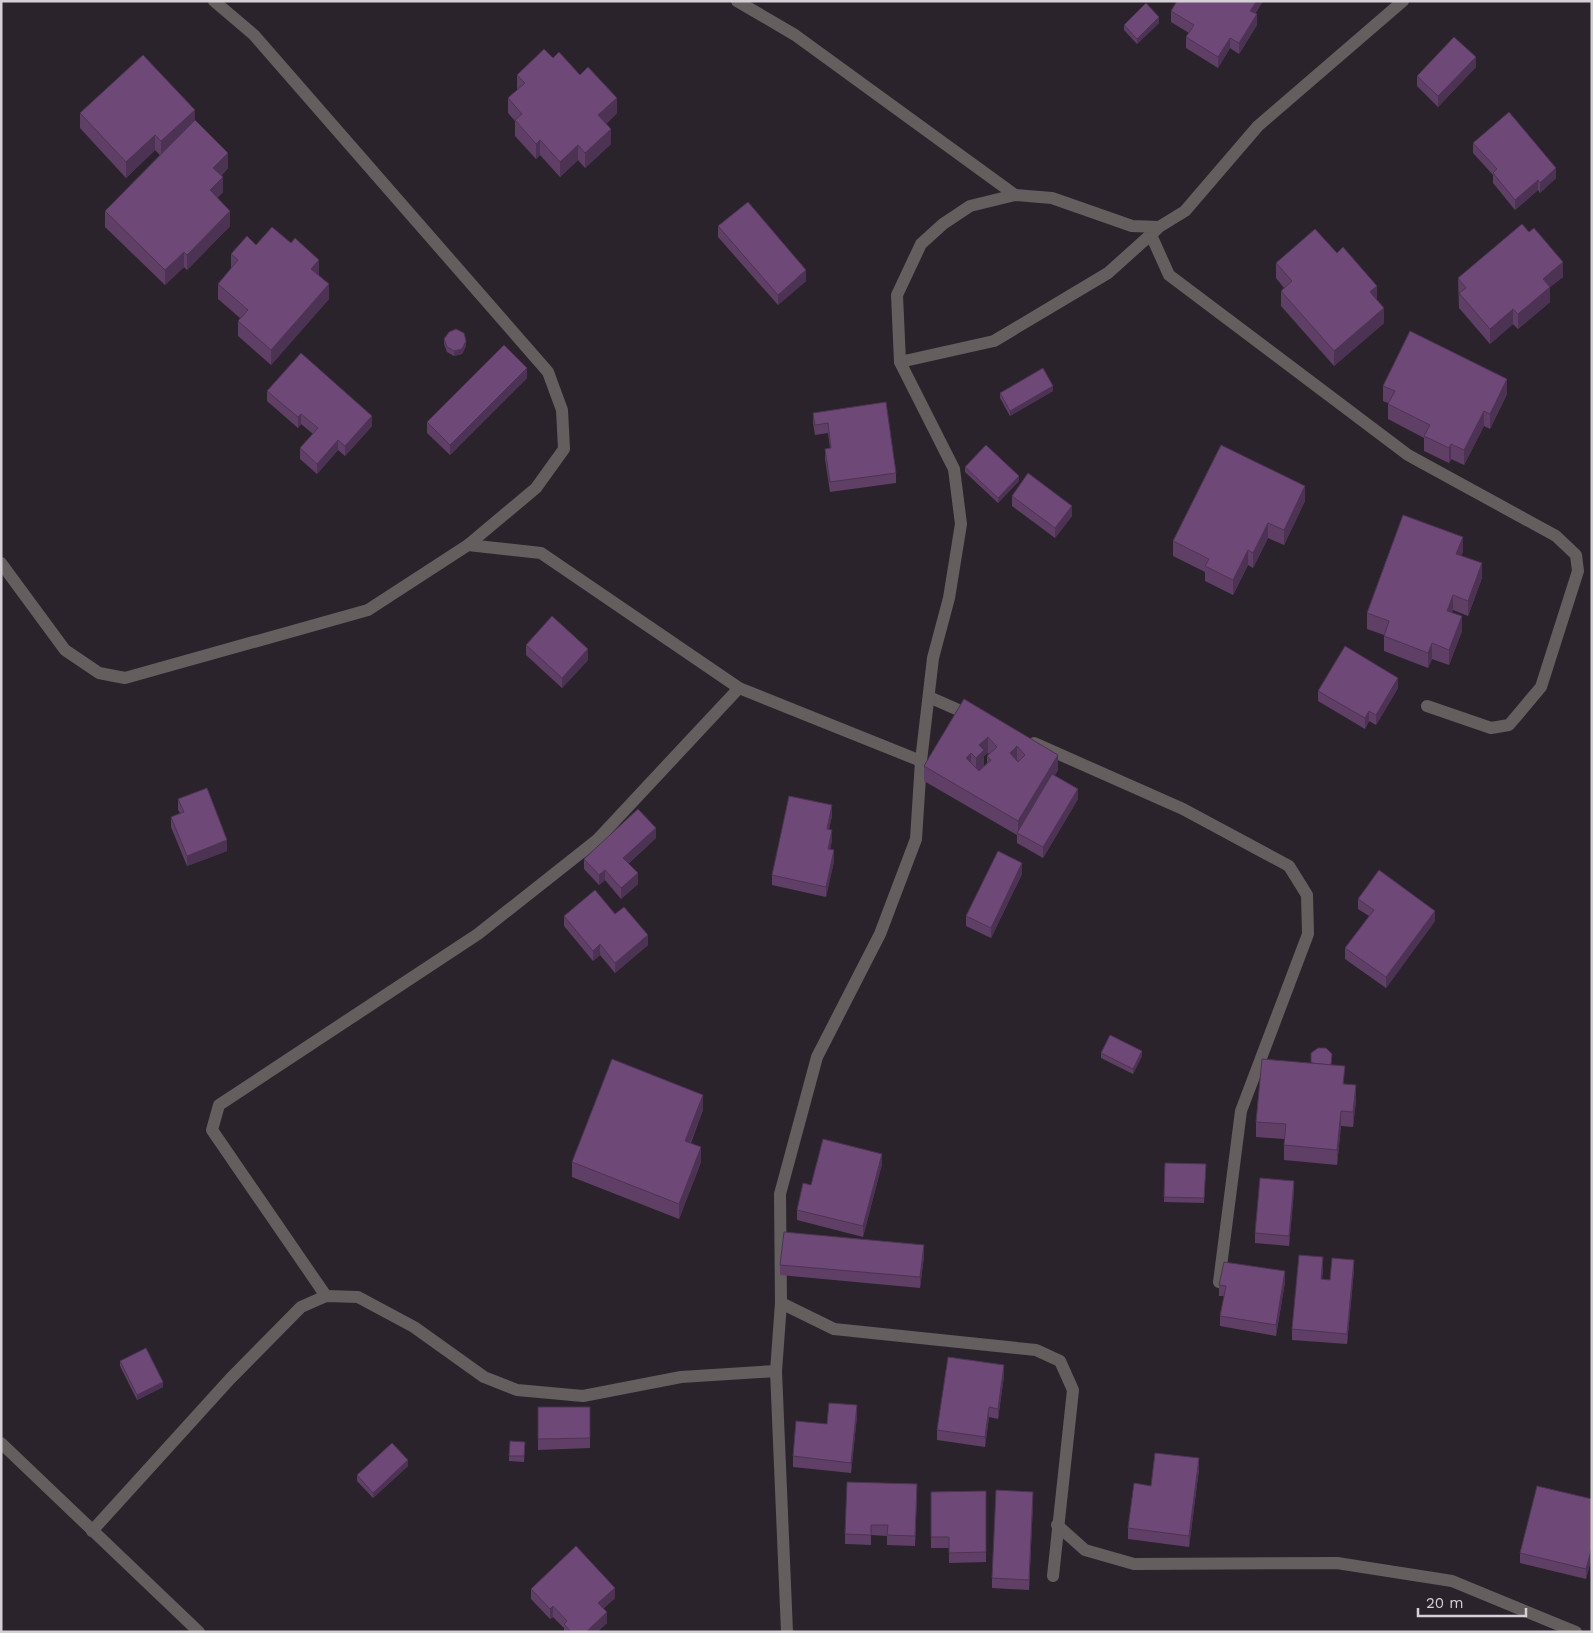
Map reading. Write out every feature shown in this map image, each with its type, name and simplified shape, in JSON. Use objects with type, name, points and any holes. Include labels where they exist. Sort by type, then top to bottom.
[{"type":"street","points":[[1,563],[65,650],[99,673],[125,678],[368,610],[468,545],[536,488],[564,449],[562,410],[548,372],[254,35],[214,1]]},
{"type":"street","points":[[737,1],[795,36],[1015,195]]},
{"type":"street","points":[[900,362],[994,341],[1108,273],[1155,231],[1185,211],[1258,126],[1403,1]]},
{"type":"street","points":[[787,1632],[776,1371],[781,1303],[780,1194],[817,1057],[880,934],[916,838],[921,761],[933,658],[949,598],[961,524],[954,469],[900,362],[897,295],[921,244],[943,224],[970,206],[1015,195],[1052,198],[1132,226],[1155,231]]},
{"type":"street","points":[[1155,231],[1170,275],[1408,455],[1556,536],[1576,555],[1578,571],[1541,687],[1509,725],[1492,728],[1427,706]]},
{"type":"street","points":[[468,545],[542,554],[739,688],[921,761]]},
{"type":"street","points":[[326,1296],[212,1130],[219,1105],[478,934],[597,840],[739,688]]},
{"type":"street","points":[[929,696],[983,721]]},
{"type":"street","points":[[1020,737],[1183,809],[1289,866],[1306,895],[1308,934],[1241,1111],[1218,1282]]},
{"type":"street","points":[[92,1531],[236,1372],[301,1307],[326,1296],[358,1296],[414,1327],[484,1377],[517,1390],[583,1396],[681,1377],[776,1371]]},
{"type":"street","points":[[781,1303],[834,1329],[1036,1350],[1060,1361],[1073,1390],[1053,1576]]},
{"type":"street","points":[[1,1443],[199,1632]]},
{"type":"street","points":[[1057,1525],[1085,1550],[1134,1564],[1337,1563],[1452,1581],[1576,1632]]},
{"type":"building","points":[[1177,1],[1257,1],[1250,11],[1257,14],[1239,43],[1230,38],[1218,57],[1186,37],[1194,25],[1171,11]]},
{"type":"building","points":[[1146,3],[1159,17],[1137,39],[1124,25]]},
{"type":"building","points":[[1454,37],[1476,57],[1438,96],[1417,76]]},
{"type":"building","points":[[544,49],[553,58],[559,52],[580,75],[588,67],[617,98],[598,115],[611,129],[585,153],[578,145],[560,162],[540,140],[536,144],[515,120],[522,114],[508,98],[525,83],[517,75]]},
{"type":"building","points":[[143,55],[195,110],[161,141],[155,135],[126,162],[80,113]]},
{"type":"building","points":[[1509,112],[1556,168],[1540,183],[1538,180],[1515,200],[1493,173],[1497,169],[1473,143]]},
{"type":"building","points":[[195,120],[228,153],[213,168],[223,177],[210,190],[230,211],[187,255],[184,252],[165,270],[105,211]]},
{"type":"building","points":[[748,202],[806,270],[778,295],[718,226]]},
{"type":"building","points":[[1522,224],[1529,232],[1534,228],[1563,262],[1543,279],[1550,287],[1518,314],[1513,309],[1490,329],[1459,293],[1466,288],[1458,278]]},
{"type":"building","points":[[272,227],[291,243],[295,238],[319,260],[311,269],[329,284],[271,350],[238,321],[248,310],[218,284],[238,260],[231,254],[247,236],[256,245]]},
{"type":"building","points":[[1315,229],[1337,253],[1343,247],[1377,286],[1370,292],[1384,308],[1334,351],[1281,291],[1292,281],[1276,263]]},
{"type":"building","points":[[456,329],[464,333],[466,341],[462,349],[454,351],[447,347],[444,339],[449,332]]},
{"type":"building","points":[[1410,331],[1507,379],[1490,414],[1484,411],[1464,450],[1451,444],[1449,448],[1424,436],[1430,425],[1388,404],[1395,391],[1383,386]]},
{"type":"building","points":[[504,345],[527,368],[450,445],[427,422]]},
{"type":"building","points":[[301,353],[372,416],[345,446],[338,440],[317,464],[300,448],[318,428],[301,414],[298,417],[267,391]]},
{"type":"building","points":[[1043,368],[1053,386],[1010,411],[1000,393]]},
{"type":"building","points":[[886,402],[896,473],[830,482],[825,449],[831,448],[828,423],[815,425],[813,413]]},
{"type":"building","points":[[986,445],[1019,476],[998,498],[965,467]]},
{"type":"building","points":[[1221,445],[1305,486],[1284,530],[1268,523],[1253,553],[1248,550],[1233,580],[1205,566],[1209,559],[1173,541]]},
{"type":"building","points":[[1028,473],[1072,506],[1055,528],[1012,496]]},
{"type":"building","points":[[1403,515],[1463,537],[1456,554],[1482,563],[1468,601],[1453,595],[1447,611],[1462,616],[1449,650],[1432,643],[1428,653],[1384,636],[1389,621],[1367,613]]},
{"type":"building","points":[[552,616],[588,649],[562,678],[526,645]]},
{"type":"building","points":[[1345,646],[1398,678],[1376,715],[1369,711],[1365,718],[1318,691]]},
{"type":"building","points":[[964,699],[1058,755],[1018,821],[924,766]],"holes":[[[988,737],[997,747],[987,756],[991,760],[979,771],[966,758],[971,753],[976,758],[984,750],[979,745]],[[1017,746],[1025,755],[1018,762],[1010,753]]]},
{"type":"building","points":[[1052,774],[1078,789],[1043,847],[1017,833]]},
{"type":"building","points":[[207,788],[227,840],[187,856],[171,817],[184,812],[178,799]]},
{"type":"building","points":[[789,796],[832,805],[827,829],[832,830],[828,849],[834,850],[826,887],[772,875]]},
{"type":"building","points":[[638,809],[656,828],[623,858],[638,873],[621,888],[605,870],[599,875],[584,859]]},
{"type":"building","points":[[998,851],[1022,863],[991,928],[966,916]]},
{"type":"building","points":[[1379,870],[1435,911],[1386,977],[1345,948],[1374,910],[1358,899]]},
{"type":"building","points":[[595,890],[615,914],[624,907],[648,935],[615,963],[600,944],[593,951],[564,916]]},
{"type":"building","points":[[1110,1035],[1142,1051],[1133,1069],[1101,1053]]},
{"type":"building","points":[[1318,1048],[1326,1048],[1332,1054],[1330,1065],[1311,1062],[1311,1053]]},
{"type":"building","points":[[612,1059],[703,1095],[685,1141],[701,1147],[679,1204],[572,1162]]},
{"type":"building","points":[[1262,1059],[1345,1066],[1343,1084],[1356,1085],[1353,1112],[1341,1111],[1337,1150],[1284,1145],[1286,1124],[1256,1122]]},
{"type":"building","points":[[823,1139],[882,1154],[863,1226],[797,1210],[803,1183],[811,1185]]},
{"type":"building","points":[[1165,1163],[1206,1164],[1204,1198],[1164,1197]]},
{"type":"building","points":[[1260,1178],[1294,1181],[1289,1236],[1255,1233]]},
{"type":"building","points":[[784,1232],[924,1245],[920,1277],[780,1265]]},
{"type":"building","points":[[1299,1255],[1323,1257],[1321,1279],[1330,1280],[1332,1258],[1354,1260],[1347,1334],[1292,1329]]},
{"type":"building","points":[[1224,1262],[1285,1271],[1276,1325],[1220,1316],[1226,1286],[1219,1285]]},
{"type":"building","points":[[146,1348],[163,1382],[137,1395],[120,1361]]},
{"type":"building","points":[[948,1357],[1004,1365],[998,1409],[989,1407],[985,1437],[937,1430]]},
{"type":"building","points":[[829,1403],[857,1405],[851,1463],[793,1456],[796,1421],[827,1424]]},
{"type":"building","points":[[538,1407],[590,1407],[590,1438],[538,1439]]},
{"type":"building","points":[[510,1441],[525,1442],[524,1456],[509,1456]]},
{"type":"building","points":[[392,1443],[408,1460],[373,1493],[357,1475]]},
{"type":"building","points":[[1155,1453],[1199,1458],[1189,1536],[1128,1528],[1134,1483],[1151,1486]]},
{"type":"building","points":[[847,1482],[917,1484],[915,1536],[887,1535],[888,1525],[871,1525],[871,1535],[845,1534]]},
{"type":"building","points":[[1537,1486],[1592,1499],[1592,1547],[1586,1569],[1520,1553]]},
{"type":"building","points":[[996,1490],[1033,1492],[1029,1580],[992,1578]]},
{"type":"building","points":[[986,1491],[986,1552],[949,1553],[949,1537],[931,1537],[931,1492]]},
{"type":"building","points":[[576,1546],[615,1588],[598,1603],[607,1612],[586,1632],[571,1632],[564,1624],[567,1621],[553,1606],[550,1609],[531,1589]]}]
